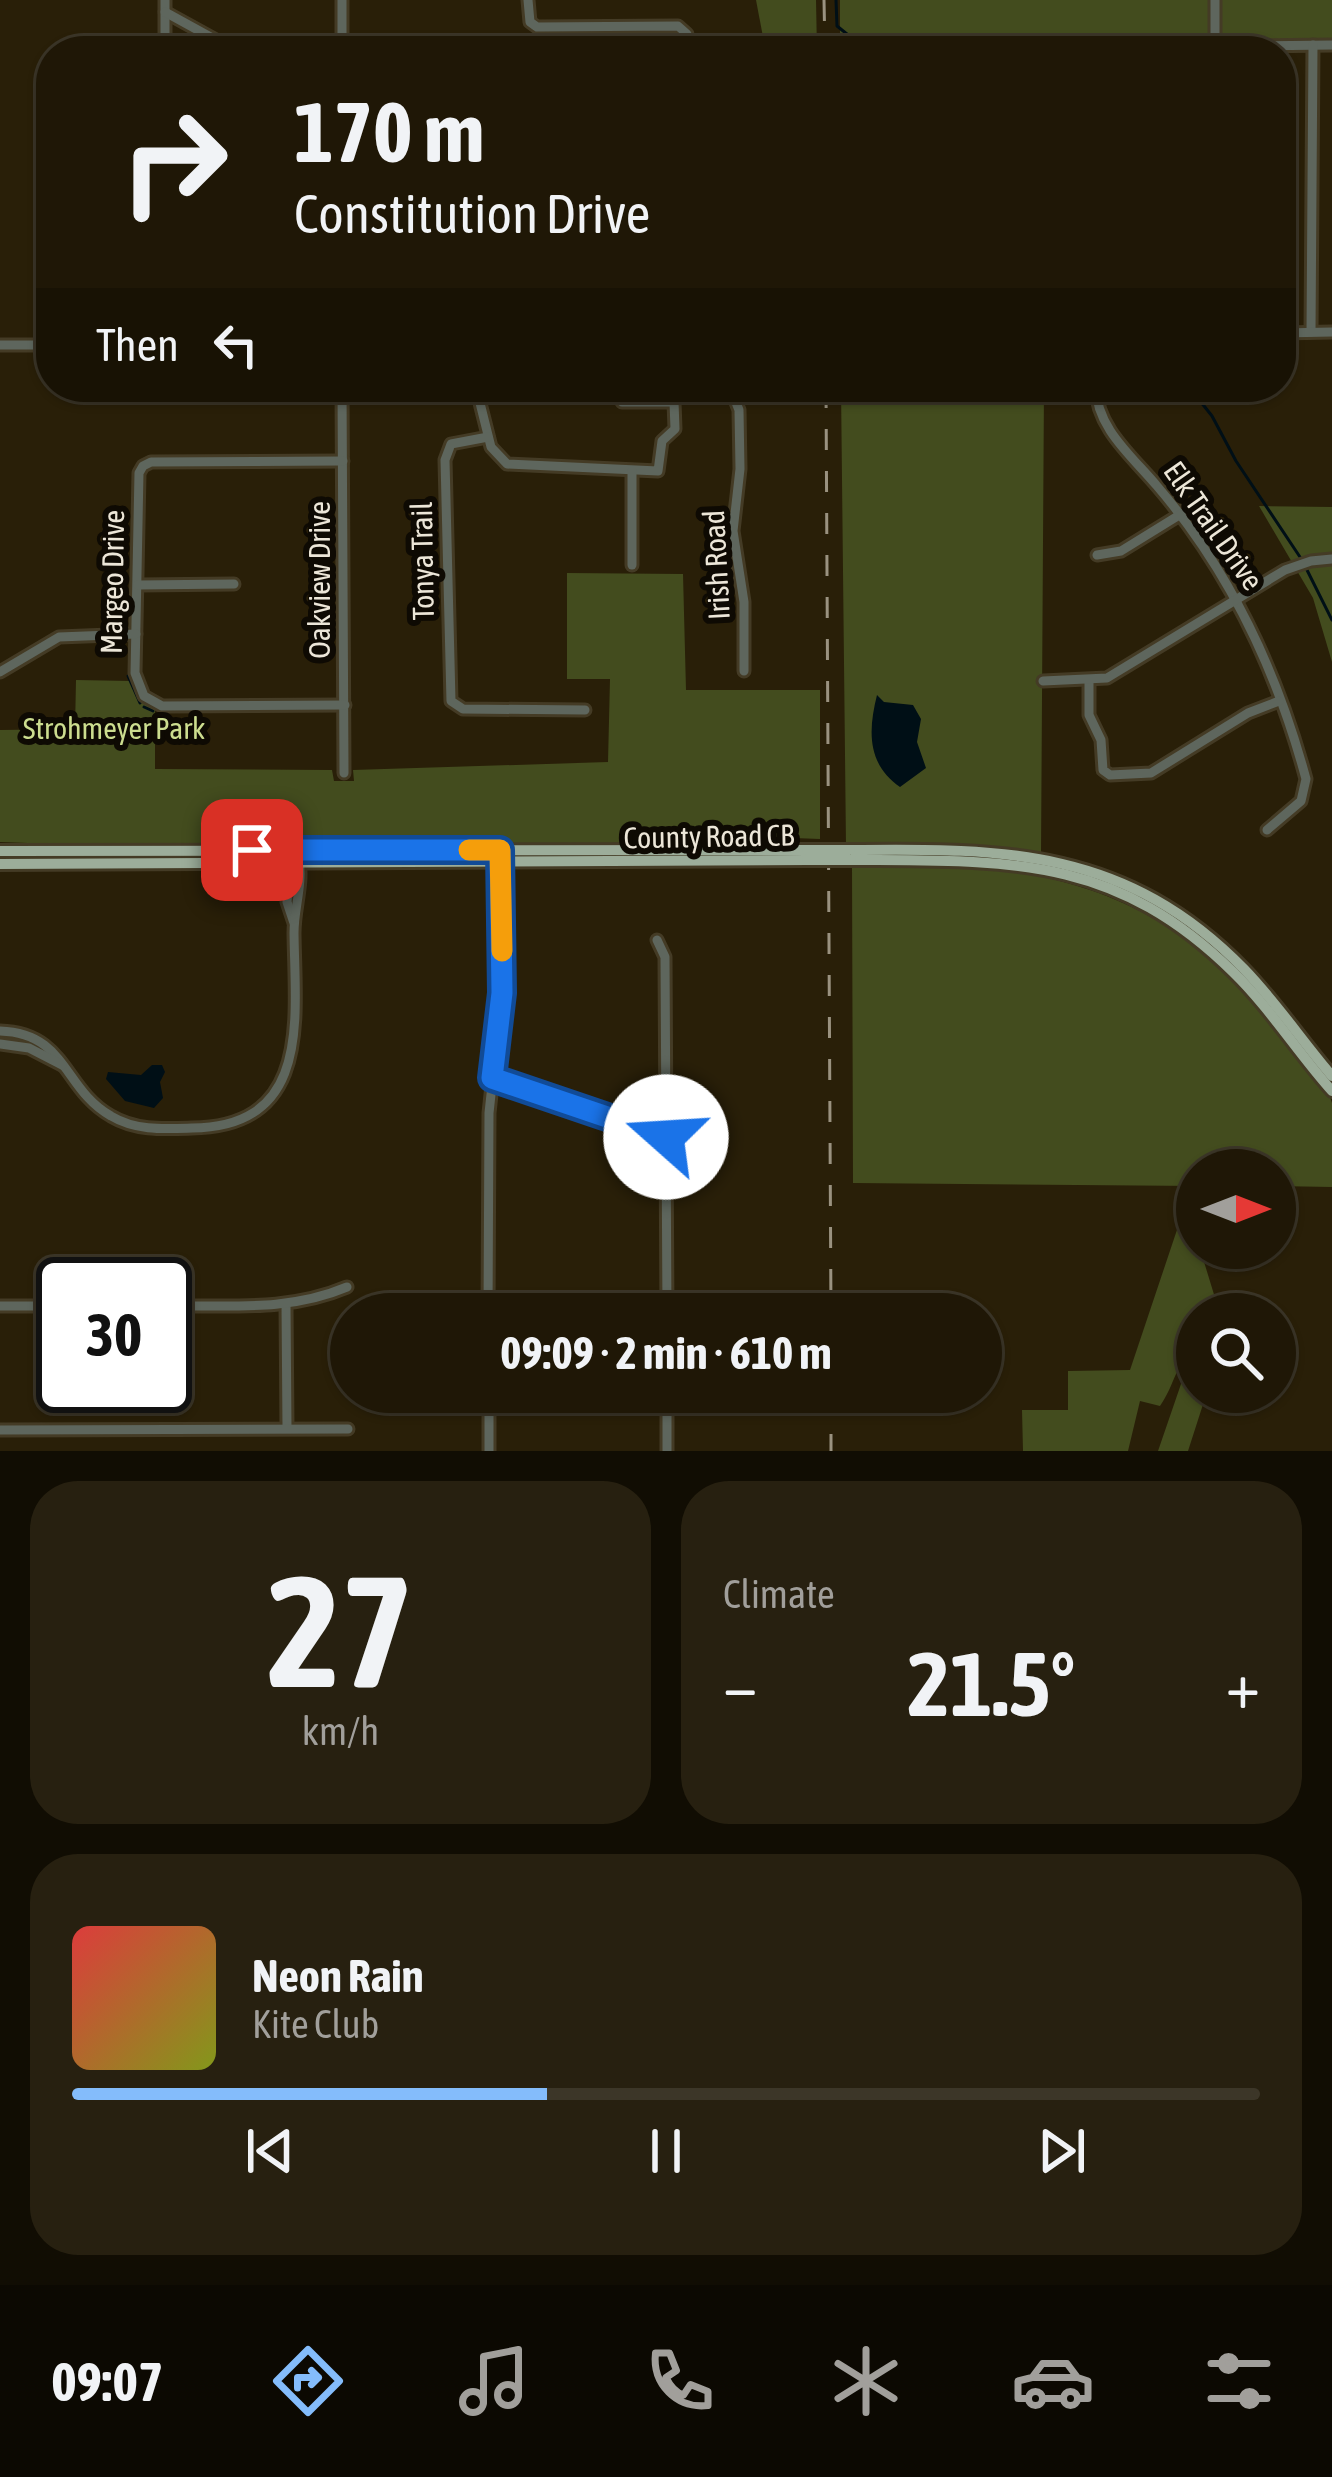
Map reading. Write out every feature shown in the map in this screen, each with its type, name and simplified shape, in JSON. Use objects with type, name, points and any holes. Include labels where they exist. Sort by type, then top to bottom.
[{"type":"main road","name":"County Road CB","points":[[0,851],[294,850],[500,856],[1011,853],[1077,866],[1135,889],[1191,922],[1233,958],[1332,1076]]},
{"type":"main road","name":"County Road CB","points":[[851,855],[1008,862],[1065,874],[1128,897],[1177,925],[1232,972],[1332,1091]]},
{"type":"main road","name":"County Road CB","points":[[0,864],[294,864],[500,856]]},
{"type":"street","points":[[342,0],[343,36]]},
{"type":"street","points":[[528,0],[532,25],[683,28],[684,36]]},
{"type":"street","points":[[1215,0],[1215,36]]},
{"type":"street","points":[[165,6],[166,36]]},
{"type":"street","points":[[165,6],[212,36]]},
{"type":"street","points":[[1296,47],[1332,45]]},
{"type":"street","points":[[1311,332],[1313,46]]},
{"type":"street","points":[[1296,332],[1332,332]]},
{"type":"street","points":[[0,345],[36,345]]},
{"type":"street","name":"Oakview Drive","points":[[342,402],[344,773]]},
{"type":"street","points":[[480,402],[495,453],[507,464],[661,470],[662,441],[675,429],[674,402],[622,402]]},
{"type":"street","name":"Irish Road","points":[[736,402],[740,469],[733,531],[744,602],[744,671]]},
{"type":"street","name":"Elk Trail Drive","points":[[1096,402],[1105,424],[1181,514],[1250,622],[1306,784],[1296,807],[1267,830]]},
{"type":"street","name":"Tonya Trail","points":[[488,437],[452,444],[445,460],[450,696],[454,706],[463,709],[586,710]]},
{"type":"street","name":"Margeo Drive","points":[[343,461],[147,463],[140,473],[136,680],[144,696],[162,706],[345,705]]},
{"type":"street","points":[[632,471],[632,565]]},
{"type":"street","points":[[1097,555],[1121,551],[1181,514]]},
{"type":"street","points":[[1042,681],[1107,678],[1298,564],[1332,559]]},
{"type":"street","points":[[138,585],[234,584]]},
{"type":"street","points":[[0,672],[59,637],[136,634]]},
{"type":"street","points":[[1089,680],[1090,720],[1101,740],[1106,773],[1151,773],[1248,713],[1279,701]]},
{"type":"street","points":[[0,1031],[34,1037],[56,1051],[63,1066],[103,1111],[136,1126],[209,1128],[246,1117],[274,1094],[292,1058],[294,923],[287,902],[294,850]]},
{"type":"street","points":[[488,1293],[489,1113],[502,993],[500,856]]},
{"type":"street","points":[[657,940],[665,957],[667,1293]]},
{"type":"street","points":[[0,1044],[28,1048],[63,1066]]},
{"type":"street","points":[[492,1078],[666,1137]]},
{"type":"street","points":[[192,1306],[286,1305],[313,1301],[347,1287]]},
{"type":"street","points":[[286,1305],[287,1427]]},
{"type":"street","points":[[0,1306],[36,1306]]},
{"type":"street","points":[[489,1413],[489,1451]]},
{"type":"street","points":[[667,1413],[668,1451]]},
{"type":"street","points":[[0,1430],[348,1429]]},
{"type":"green space","points":[[756,0],[816,0],[817,36],[763,36]]},
{"type":"green space","points":[[840,0],[1215,0],[1214,36],[840,36]]},
{"type":"green space","points":[[1219,0],[1332,0],[1332,42],[1296,42],[1296,36],[1219,36]]},
{"type":"green space","points":[[841,402],[1044,402],[1041,855],[1001,847],[846,847]]},
{"type":"green space","points":[[1259,506],[1332,507],[1332,662],[1313,598]]},
{"type":"green space","name":"Strohmeyer Park","points":[[567,573],[683,574],[686,690],[820,690],[820,839],[767,837],[766,843],[738,844],[0,842],[0,730],[75,729],[76,680],[131,681],[142,700],[155,708],[155,769],[332,770],[334,781],[354,781],[353,770],[608,762],[610,679],[567,679]]},
{"type":"green space","points":[[971,865],[1023,873],[1112,898],[1187,940],[1255,1003],[1320,1080],[1332,1103],[1332,1187],[1296,1186],[1296,1149],[1176,1149],[1176,1186],[853,1183],[852,866]]},
{"type":"green space","points":[[1176,1233],[1176,1269],[1206,1269],[1214,1293],[1176,1293],[1176,1375],[1160,1406],[1140,1401],[1128,1451],[1023,1451],[1022,1410],[1068,1410],[1068,1371],[1130,1370]]},
{"type":"green space","points":[[1176,1399],[1176,1413],[1200,1413],[1188,1451],[1158,1451]]},
{"type":"shaded area","points":[[877,695],[884,702],[913,705],[921,719],[917,742],[926,768],[900,787],[881,768],[873,746]]},
{"type":"shaded area","points":[[152,1065],[162,1065],[165,1072],[160,1082],[163,1098],[154,1108],[125,1101],[106,1079],[108,1072],[141,1075]]},
{"type":"waterway","points":[[836,0],[837,26],[849,36]]},
{"type":"waterway","points":[[1201,402],[1300,557]]},
{"type":"waterway","points":[[1306,568],[1332,620]]},
{"type":"waterway","points":[[128,676],[140,703]]},
{"type":"waterway","points":[[144,707],[153,711]]},
{"type":"railway","points":[[824,0],[825,36]]},
{"type":"railway","points":[[826,402],[831,1293]]},
{"type":"railway","points":[[831,1413],[831,1451]]},
{"type":"slow traffic","points":[[469,850],[500,850],[502,951]]},
{"type":"route","points":[[252,850],[500,850],[502,993],[492,1078],[666,1137]]}]
